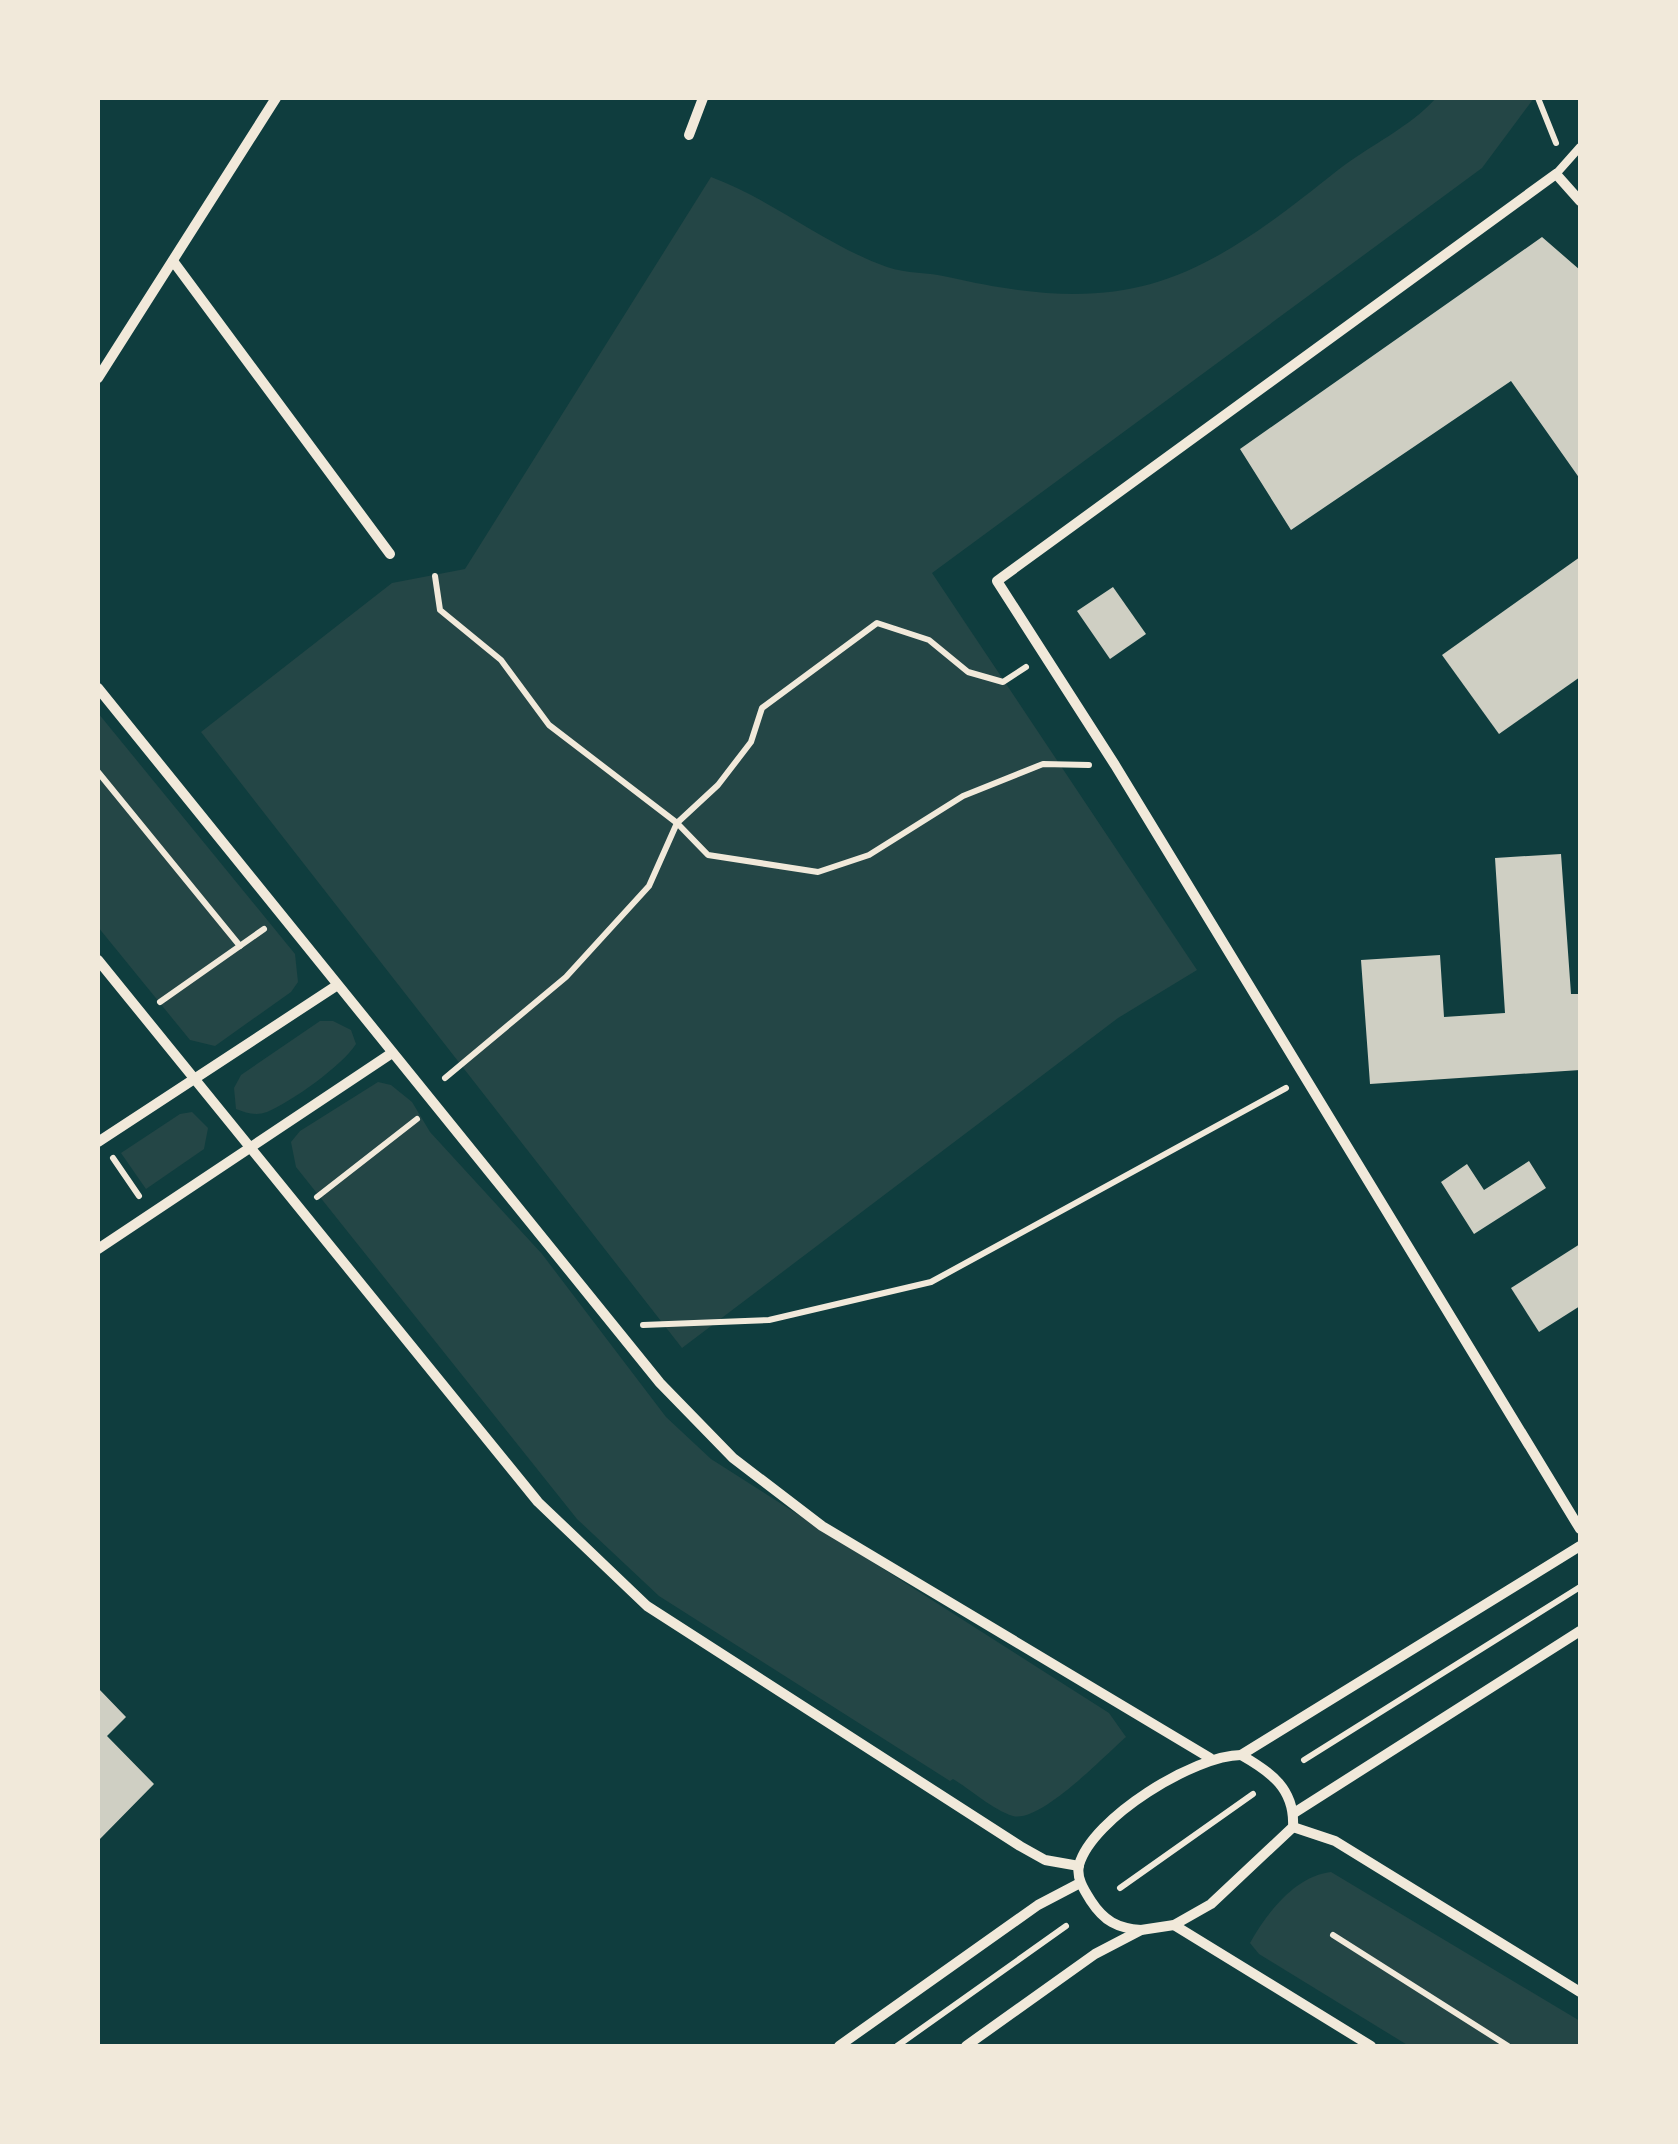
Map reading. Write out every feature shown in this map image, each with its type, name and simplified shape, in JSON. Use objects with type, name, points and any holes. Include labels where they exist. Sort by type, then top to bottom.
[{"type":"street","points":[[98,378],[276,98]]},
{"type":"street","points":[[689,135],[703,98]]},
{"type":"street","points":[[1580,200],[1556,174],[997,581],[1115,766],[1580,1529]]},
{"type":"street","points":[[173,261],[390,554]]},
{"type":"street","points":[[98,688],[660,1383],[733,1458],[822,1526],[1210,1758]]},
{"type":"street","points":[[98,960],[538,1502],[647,1606],[1020,1846],[1046,1860],[1079,1866]]},
{"type":"street","points":[[98,1142],[190,1078],[336,986]]},
{"type":"street","points":[[98,1249],[392,1053]]},
{"type":"street","points":[[1142,1930],[1108,1922],[1080,1883],[1079,1866],[1114,1822],[1151,1791],[1210,1758],[1240,1755],[1580,1546]]},
{"type":"street","points":[[1294,1812],[1580,1631]]},
{"type":"street","points":[[966,2046],[1095,1954],[1142,1930],[1174,1925],[1212,1904],[1293,1827],[1294,1812],[1278,1778],[1240,1755]]},
{"type":"street","points":[[1293,1827],[1335,1842],[1580,1992]]},
{"type":"street","points":[[839,2046],[1038,1905],[1080,1883]]},
{"type":"street","points":[[1174,1925],[1371,2046]]},
{"type":"lane","points":[[1556,174],[1580,147]]},
{"type":"path","points":[[1538,98],[1565,164]]},
{"type":"path","points":[[435,576],[440,610],[500,660],[549,725],[677,823],[708,855],[818,872],[869,855],[963,796],[1043,764],[1115,766]]},
{"type":"path","points":[[442,1081],[566,977],[649,886],[677,823],[718,784],[751,742],[762,708],[876,623],[930,640],[968,672],[1003,682],[1044,656]]},
{"type":"path","points":[[98,772],[240,946]]},
{"type":"path","points":[[158,1004],[270,925]]},
{"type":"path","points":[[640,1325],[769,1320],[931,1282],[1304,1078]]},
{"type":"path","points":[[317,1197],[426,1112]]},
{"type":"path","points":[[112,1157],[140,1196]]},
{"type":"path","points":[[1304,1760],[1580,1587]]},
{"type":"path","points":[[1120,1888],[1254,1794]]},
{"type":"path","points":[[897,2046],[1066,1926]]},
{"type":"path","points":[[1333,1935],[1508,2046]]},
{"type":"shaded area","points":[[1436,98],[1534,98],[1482,168],[932,573],[1197,970],[1118,1018],[682,1348],[201,732],[392,583],[465,569],[711,177],[864,258],[895,269],[1012,289],[1066,294],[1115,291],[1159,282],[1201,265],[1243,240],[1414,118]]},
{"type":"shaded area","points":[[98,713],[295,954],[298,982],[291,992],[215,1046],[190,1040],[98,927]]},
{"type":"shaded area","points":[[320,1021],[333,1021],[351,1030],[356,1044],[349,1053],[316,1082],[267,1112],[236,1109],[234,1088],[241,1075]]},
{"type":"shaded area","points":[[378,1082],[391,1085],[412,1102],[430,1132],[542,1254],[666,1417],[711,1459],[1109,1713],[1126,1737],[1056,1799],[1025,1815],[1013,1816],[953,1779],[950,1781],[659,1596],[577,1519],[296,1167],[291,1142],[300,1131]]},
{"type":"shaded area","points":[[192,1112],[208,1128],[204,1149],[146,1189],[121,1153],[180,1114]]},
{"type":"shaded area","points":[[1331,1872],[1580,2021],[1580,2046],[1409,2046],[1259,1954],[1250,1943],[1274,1908],[1294,1888]]},
{"type":"building","points":[[1542,237],[1580,270],[1580,479],[1511,381],[1291,530],[1240,449]]},
{"type":"building","points":[[1580,557],[1580,677],[1499,734],[1442,655]]},
{"type":"building","points":[[1113,587],[1146,634],[1110,659],[1077,611]]},
{"type":"building","points":[[1561,854],[1571,994],[1580,994],[1580,1070],[1370,1084],[1361,960],[1440,955],[1444,1017],[1505,1013],[1495,858]]},
{"type":"building","points":[[1529,1161],[1546,1188],[1474,1234],[1441,1182],[1467,1164],[1484,1190]]},
{"type":"building","points":[[1580,1244],[1580,1306],[1539,1332],[1511,1288]]},
{"type":"building","points":[[98,1688],[126,1717],[107,1736],[154,1784],[98,1841]]}]
